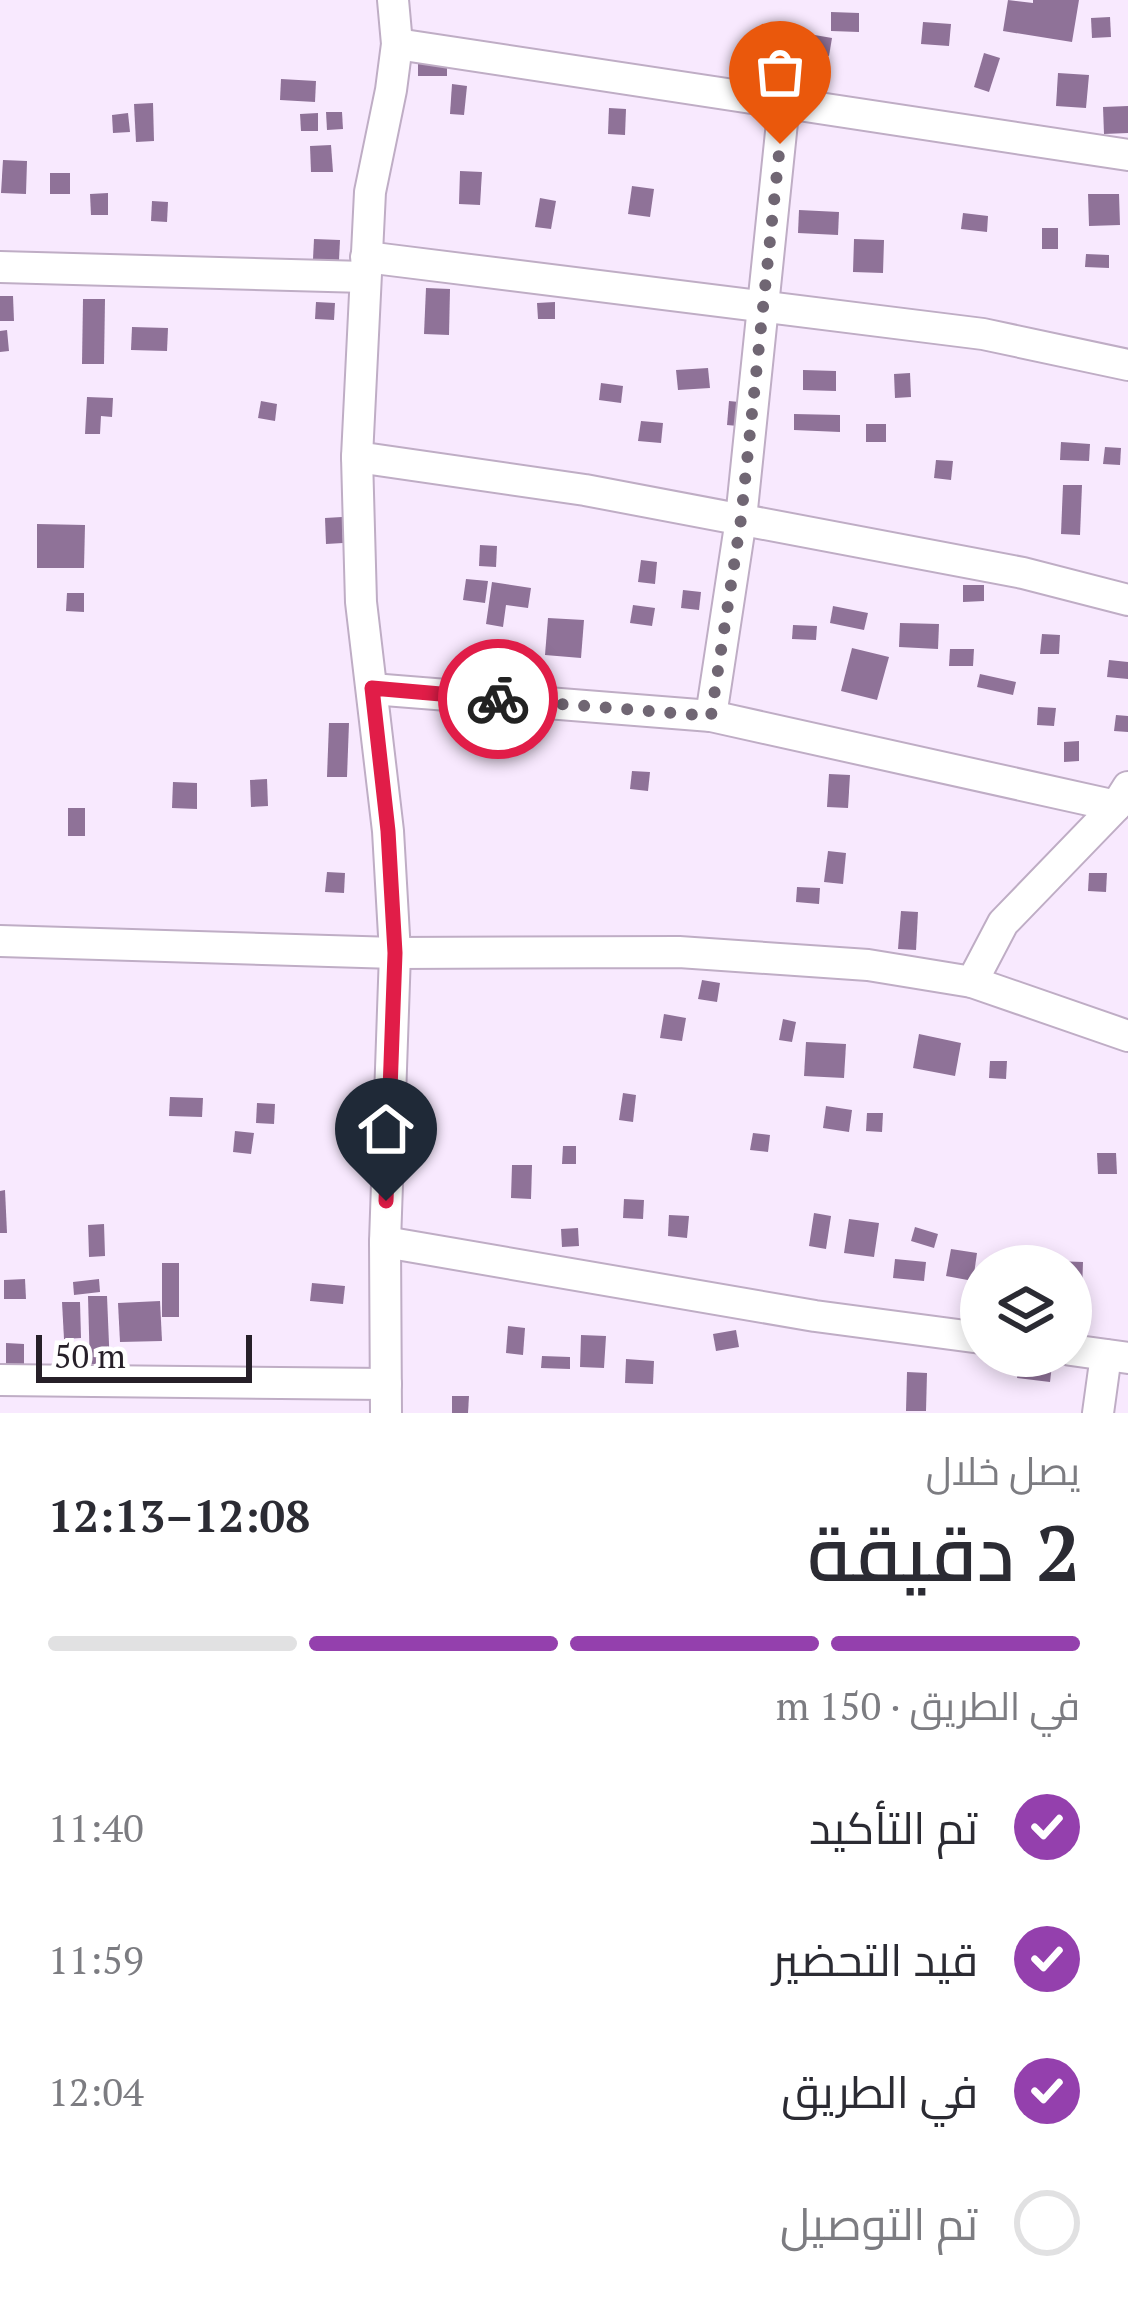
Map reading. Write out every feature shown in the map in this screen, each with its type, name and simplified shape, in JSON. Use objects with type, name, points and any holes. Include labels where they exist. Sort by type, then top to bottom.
[{"type":"street","points":[[0,1380],[386,1399],[385,1242],[395,953],[388,831],[361,602],[357,457],[370,191],[397,44],[393,0]]},
{"type":"street","points":[[397,44],[1128,154]]},
{"type":"street","points":[[711,716],[741,519],[784,103]]},
{"type":"street","points":[[0,267],[366,267],[764,306],[982,334],[1128,365]]},
{"type":"street","points":[[357,457],[585,490],[1023,573],[1128,600]]},
{"type":"street","points":[[372,688],[711,716],[1122,797]]},
{"type":"street","points":[[972,982],[1004,923],[1122,797]]},
{"type":"street","points":[[0,941],[395,953],[679,952],[868,965],[972,982],[1128,1036]]},
{"type":"street","points":[[385,1242],[815,1316],[960,1335]]},
{"type":"street","points":[[1098,1413],[1117,1356]]},
{"type":"building","points":[[1008,0],[1079,0],[1072,42],[1003,31]]},
{"type":"building","points":[[831,12],[859,13],[859,32],[831,31]]},
{"type":"building","points":[[1110,17],[1111,37],[1092,38],[1091,18]]},
{"type":"building","points":[[923,22],[951,24],[949,46],[921,44]]},
{"type":"building","points":[[803,33],[832,38],[829,56],[800,50]]},
{"type":"building","points":[[984,53],[1000,58],[989,92],[974,87]]},
{"type":"building","points":[[418,59],[447,59],[447,76],[418,76]]},
{"type":"building","points":[[1058,73],[1089,75],[1086,108],[1056,106]]},
{"type":"building","points":[[281,79],[316,81],[315,102],[280,100]]},
{"type":"building","points":[[452,84],[467,86],[464,115],[450,114]]},
{"type":"building","points":[[153,103],[154,141],[136,142],[134,104]]},
{"type":"building","points":[[1128,106],[1128,133],[1104,134],[1103,107]]},
{"type":"building","points":[[609,108],[626,109],[625,135],[608,134]]},
{"type":"building","points":[[326,112],[342,112],[343,129],[327,130]]},
{"type":"building","points":[[128,113],[130,132],[113,133],[112,115]]},
{"type":"building","points":[[318,113],[318,131],[301,131],[300,114]]},
{"type":"building","points":[[331,145],[333,172],[311,172],[310,146]]},
{"type":"building","points":[[3,160],[27,161],[26,194],[1,193]]},
{"type":"building","points":[[460,171],[482,172],[480,205],[459,204]]},
{"type":"building","points":[[50,173],[70,173],[70,194],[50,194]]},
{"type":"building","points":[[632,186],[654,189],[650,217],[628,214]]},
{"type":"building","points":[[108,193],[108,215],[91,215],[90,194]]},
{"type":"building","points":[[1088,194],[1119,194],[1120,225],[1089,226]]},
{"type":"building","points":[[540,198],[556,201],[551,229],[535,227]]},
{"type":"building","points":[[152,201],[168,202],[167,222],[151,221]]},
{"type":"building","points":[[799,210],[839,212],[838,235],[798,233]]},
{"type":"building","points":[[963,213],[988,216],[987,232],[961,229]]},
{"type":"building","points":[[1042,228],[1058,228],[1058,249],[1042,249]]},
{"type":"building","points":[[314,239],[340,240],[339,260],[313,259]]},
{"type":"building","points":[[854,239],[884,240],[883,273],[853,272]]},
{"type":"building","points":[[1086,254],[1109,255],[1109,268],[1085,267]]},
{"type":"building","points":[[426,288],[450,289],[449,335],[424,334]]},
{"type":"building","points":[[0,296],[13,296],[14,321],[0,321]]},
{"type":"building","points":[[83,299],[105,299],[104,364],[82,364]]},
{"type":"building","points":[[316,302],[335,303],[334,320],[315,319]]},
{"type":"building","points":[[555,302],[555,319],[538,319],[537,303]]},
{"type":"building","points":[[132,327],[168,328],[167,351],[131,350]]},
{"type":"building","points":[[7,330],[9,351],[0,352],[0,331]]},
{"type":"building","points":[[708,368],[710,388],[678,390],[676,370]]},
{"type":"building","points":[[803,370],[836,371],[836,391],[803,390]]},
{"type":"building","points":[[910,373],[911,397],[895,398],[894,374]]},
{"type":"building","points":[[601,383],[623,386],[621,403],[599,400]]},
{"type":"building","points":[[87,397],[113,398],[112,417],[101,416],[100,434],[85,434]]},
{"type":"building","points":[[261,401],[277,404],[275,421],[258,418]]},
{"type":"building","points":[[729,401],[739,402],[738,426],[727,425]]},
{"type":"building","points":[[794,414],[840,415],[840,432],[794,430]]},
{"type":"building","points":[[641,421],[663,423],[661,443],[638,441]]},
{"type":"building","points":[[866,424],[886,424],[886,442],[866,442]]},
{"type":"building","points":[[1061,442],[1090,444],[1089,461],[1060,460]]},
{"type":"building","points":[[1105,447],[1121,448],[1120,465],[1103,464]]},
{"type":"building","points":[[936,460],[953,461],[951,480],[934,478]]},
{"type":"building","points":[[1063,485],[1082,485],[1080,535],[1061,534]]},
{"type":"building","points":[[342,517],[343,543],[326,544],[325,518]]},
{"type":"building","points":[[37,524],[85,525],[84,568],[37,568]]},
{"type":"building","points":[[480,545],[497,546],[496,567],[479,566]]},
{"type":"building","points":[[641,560],[657,562],[655,584],[638,582]]},
{"type":"building","points":[[466,579],[488,581],[485,603],[463,600]]},
{"type":"building","points":[[492,582],[531,588],[528,608],[506,605],[503,627],[486,624]]},
{"type":"building","points":[[963,585],[984,585],[984,601],[963,602]]},
{"type":"building","points":[[683,590],[701,592],[699,610],[681,608]]},
{"type":"building","points":[[67,593],[84,593],[84,612],[66,611]]},
{"type":"building","points":[[633,605],[655,608],[652,626],[630,623]]},
{"type":"building","points":[[833,606],[868,613],[864,630],[830,623]]},
{"type":"building","points":[[548,618],[584,620],[581,658],[545,655]]},
{"type":"building","points":[[900,623],[939,624],[938,649],[899,647]]},
{"type":"building","points":[[793,625],[817,626],[816,640],[792,639]]},
{"type":"building","points":[[1042,634],[1060,635],[1059,654],[1040,654]]},
{"type":"building","points":[[483,642],[501,645],[496,670],[477,666]]},
{"type":"building","points":[[852,648],[889,657],[877,700],[841,691]]},
{"type":"building","points":[[950,649],[974,649],[973,666],[949,666]]},
{"type":"building","points":[[1109,660],[1128,662],[1128,679],[1107,677]]},
{"type":"building","points":[[980,674],[1016,682],[1013,695],[977,687]]},
{"type":"building","points":[[1038,707],[1056,708],[1054,726],[1037,725]]},
{"type":"building","points":[[1116,715],[1128,716],[1128,732],[1114,731]]},
{"type":"building","points":[[329,723],[349,723],[347,777],[327,777]]},
{"type":"building","points":[[473,734],[493,734],[494,749],[474,749]]},
{"type":"building","points":[[1079,741],[1079,761],[1064,762],[1064,742]]},
{"type":"building","points":[[632,771],[650,772],[648,791],[630,789]]},
{"type":"building","points":[[829,774],[850,775],[848,808],[827,807]]},
{"type":"building","points":[[267,779],[268,806],[251,807],[250,780]]},
{"type":"building","points":[[173,782],[197,783],[197,809],[172,808]]},
{"type":"building","points":[[68,808],[85,808],[85,836],[68,836]]},
{"type":"building","points":[[828,851],[846,853],[843,884],[824,882]]},
{"type":"building","points":[[327,872],[345,873],[344,893],[325,892]]},
{"type":"building","points":[[1089,873],[1107,873],[1106,892],[1088,891]]},
{"type":"building","points":[[797,887],[820,888],[819,904],[796,902]]},
{"type":"building","points":[[901,911],[918,912],[916,950],[898,949]]},
{"type":"building","points":[[702,980],[720,983],[717,1002],[698,999]]},
{"type":"building","points":[[664,1014],[686,1018],[682,1041],[660,1038]]},
{"type":"building","points":[[783,1019],[796,1022],[792,1042],[779,1040]]},
{"type":"building","points":[[919,1034],[961,1043],[955,1076],[913,1068]]},
{"type":"building","points":[[806,1042],[846,1044],[844,1078],[804,1076]]},
{"type":"building","points":[[990,1061],[1007,1061],[1006,1079],[989,1078]]},
{"type":"building","points":[[623,1093],[636,1095],[633,1122],[619,1120]]},
{"type":"building","points":[[170,1097],[203,1098],[202,1117],[169,1116]]},
{"type":"building","points":[[257,1103],[275,1104],[274,1124],[256,1123]]},
{"type":"building","points":[[826,1106],[852,1110],[849,1132],[823,1128]]},
{"type":"building","points":[[867,1113],[883,1113],[882,1132],[866,1131]]},
{"type":"building","points":[[235,1131],[254,1133],[251,1154],[233,1152]]},
{"type":"building","points":[[753,1133],[770,1135],[768,1152],[750,1150]]},
{"type":"building","points":[[563,1146],[576,1146],[576,1164],[562,1164]]},
{"type":"building","points":[[1097,1153],[1116,1153],[1117,1174],[1098,1174]]},
{"type":"building","points":[[512,1165],[532,1165],[531,1199],[511,1198]]},
{"type":"building","points":[[5,1190],[7,1233],[0,1233],[0,1191]]},
{"type":"building","points":[[624,1199],[644,1200],[643,1219],[623,1218]]},
{"type":"building","points":[[814,1213],[831,1216],[826,1249],[809,1246]]},
{"type":"building","points":[[669,1215],[689,1216],[687,1238],[668,1236]]},
{"type":"building","points":[[849,1219],[879,1223],[874,1257],[844,1253]]},
{"type":"building","points":[[104,1224],[105,1256],[89,1257],[88,1225]]},
{"type":"building","points":[[915,1227],[938,1234],[934,1248],[911,1241]]},
{"type":"building","points":[[578,1228],[579,1246],[562,1247],[561,1229]]},
{"type":"building","points":[[951,1249],[960,1250],[960,1279],[946,1276]]},
{"type":"building","points":[[895,1259],[926,1262],[924,1281],[893,1278]]},
{"type":"building","points":[[162,1263],[179,1263],[179,1317],[162,1317]]},
{"type":"building","points":[[25,1279],[26,1299],[4,1299],[4,1280]]},
{"type":"building","points":[[99,1279],[100,1292],[74,1295],[73,1282]]},
{"type":"building","points":[[312,1283],[345,1286],[343,1304],[310,1301]]},
{"type":"building","points":[[88,1296],[107,1296],[110,1368],[90,1369]]},
{"type":"building","points":[[160,1301],[162,1341],[120,1342],[118,1303]]},
{"type":"building","points":[[62,1302],[80,1302],[81,1338],[64,1339]]},
{"type":"building","points":[[508,1326],[525,1328],[523,1355],[506,1353]]},
{"type":"building","points":[[736,1330],[739,1347],[716,1351],[713,1334]]},
{"type":"building","points":[[581,1335],[606,1336],[604,1368],[580,1367]]},
{"type":"building","points":[[6,1343],[24,1344],[24,1367],[6,1367]]},
{"type":"building","points":[[542,1356],[570,1357],[570,1369],[541,1368]]},
{"type":"building","points":[[626,1359],[654,1361],[653,1384],[625,1383]]},
{"type":"building","points":[[907,1372],[927,1373],[926,1411],[906,1411]]},
{"type":"building","points":[[1017,1377],[1051,1377],[1050,1382]]},
{"type":"building","points":[[452,1396],[469,1396],[468,1413],[452,1413]]},
{"type":"way so far","points":[[498,699],[711,716],[741,519],[780,144]]},
{"type":"route","points":[[386,1201],[395,953],[372,688],[498,699]]}]
